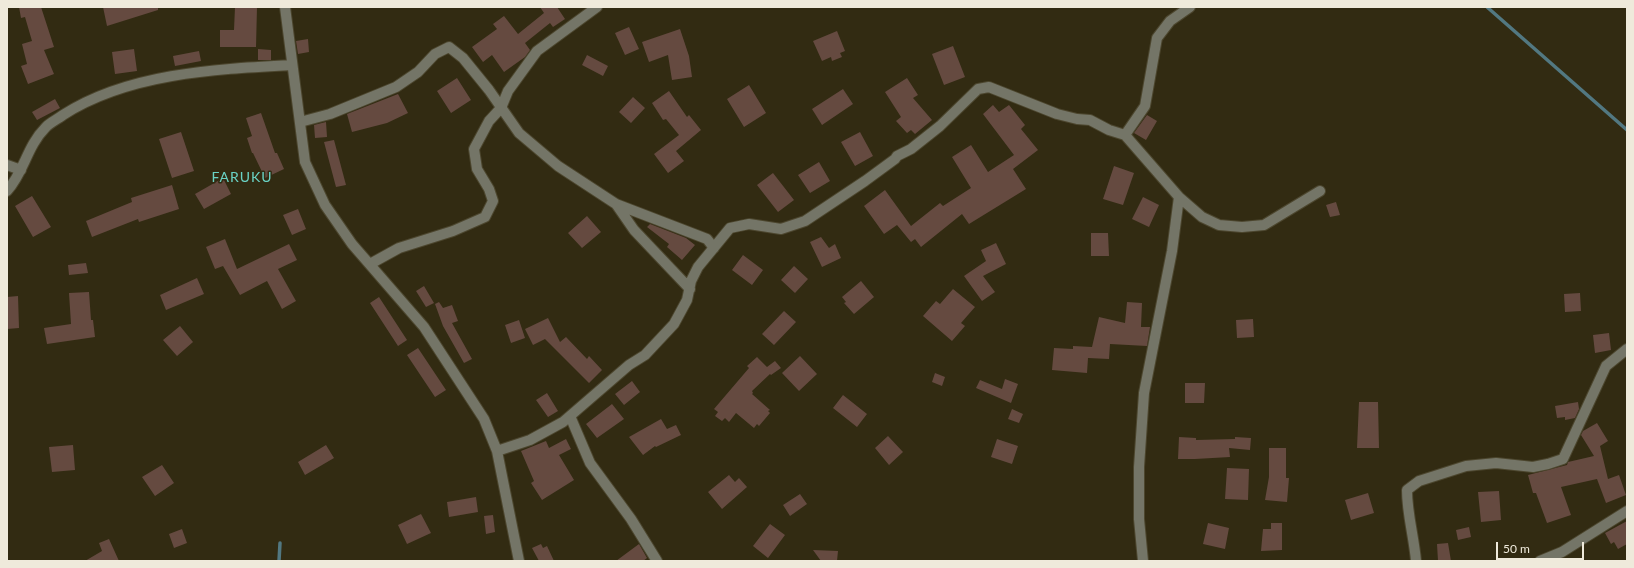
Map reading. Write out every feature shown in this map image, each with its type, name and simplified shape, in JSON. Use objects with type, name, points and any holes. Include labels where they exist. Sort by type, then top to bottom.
[{"type":"street","points":[[286,7],[305,162],[325,205],[352,244],[424,327],[484,419],[497,451],[519,561]]},
{"type":"street","points":[[370,264],[399,248],[453,231],[485,217],[494,201],[489,189],[477,169],[474,149],[489,121],[501,108],[508,91],[537,51],[597,7]]},
{"type":"street","points":[[1125,135],[1145,106],[1157,38],[1170,21],[1190,7]]},
{"type":"street","points":[[300,122],[330,114],[396,87],[418,72],[435,54],[449,47],[463,58],[519,133],[558,166],[616,204],[707,239],[714,248]]},
{"type":"street","points":[[7,191],[21,170],[31,144],[47,126],[89,100],[121,88],[167,78],[242,68],[292,65]]},
{"type":"street","points":[[497,451],[530,440],[563,422],[629,365],[645,355],[669,329],[680,314],[687,300],[691,281],[698,267],[730,228],[749,224],[781,229],[805,221],[865,181],[897,156],[911,149],[940,126],[978,89],[989,87],[1057,114],[1077,119],[1090,120],[1110,130],[1125,135],[1179,197],[1202,217],[1219,225],[1242,227],[1264,225],[1320,191]]},
{"type":"street","points":[[7,165],[21,170]]},
{"type":"street","points":[[1143,561],[1139,519],[1139,467],[1144,393],[1172,251],[1179,197]]},
{"type":"street","points":[[616,204],[634,230],[690,289]]},
{"type":"street","points":[[1416,561],[1412,527],[1407,503],[1407,490],[1419,481],[1466,466],[1496,463],[1533,466],[1548,464],[1563,459],[1606,366],[1627,349]]},
{"type":"street","points":[[570,416],[590,463],[631,519],[656,561]]},
{"type":"street","points":[[1540,561],[1562,552],[1627,511]]},
{"type":"building","points":[[19,7],[41,7],[54,47],[44,50],[54,74],[28,84],[21,66],[27,64],[22,44],[32,41],[25,17],[21,18]]},
{"type":"building","points":[[103,7],[158,7],[158,10],[107,26]]},
{"type":"building","points":[[235,7],[257,7],[256,47],[220,47],[220,30],[234,30]]},
{"type":"building","points":[[540,7],[557,7],[565,19],[553,27],[550,23],[525,43],[530,50],[525,57],[504,72],[492,55],[483,62],[472,47],[497,29],[493,24],[504,16],[518,34],[544,13]]},
{"type":"building","points":[[629,27],[639,49],[625,55],[615,33]]},
{"type":"building","points":[[680,29],[689,56],[692,77],[672,80],[668,55],[649,62],[642,42]]},
{"type":"building","points":[[837,31],[845,51],[840,53],[842,57],[832,61],[831,57],[822,61],[813,41]]},
{"type":"building","points":[[308,39],[309,52],[298,54],[296,41]]},
{"type":"building","points":[[953,46],[965,77],[944,85],[932,54]]},
{"type":"building","points":[[134,49],[137,71],[115,74],[112,52]]},
{"type":"building","points":[[258,49],[271,50],[271,60],[258,60]]},
{"type":"building","points":[[199,51],[201,61],[175,66],[173,56]]},
{"type":"building","points":[[587,55],[608,66],[603,76],[582,65]]},
{"type":"building","points":[[457,78],[471,100],[451,113],[437,91]]},
{"type":"building","points":[[907,78],[918,95],[913,98],[932,120],[915,134],[911,130],[907,133],[896,121],[901,117],[885,92]]},
{"type":"building","points":[[749,85],[766,113],[744,127],[727,99]]},
{"type":"building","points":[[843,89],[853,104],[822,125],[812,109]]},
{"type":"building","points":[[669,91],[687,117],[689,115],[701,130],[676,151],[684,161],[668,173],[654,154],[679,135],[666,119],[663,120],[652,103]]},
{"type":"building","points":[[398,94],[408,113],[387,123],[352,132],[347,114]]},
{"type":"building","points":[[633,97],[645,108],[631,123],[619,112]]},
{"type":"building","points":[[55,99],[60,108],[37,120],[32,112]]},
{"type":"building","points":[[993,105],[999,112],[1009,105],[1025,125],[1021,129],[1038,150],[1013,169],[1026,189],[969,224],[962,214],[921,247],[915,239],[911,242],[897,225],[884,234],[864,206],[885,190],[911,226],[940,203],[943,206],[971,188],[952,157],[971,145],[988,172],[1014,155],[983,114]]},
{"type":"building","points":[[261,113],[275,153],[277,153],[284,169],[265,178],[252,153],[247,138],[252,136],[246,118]]},
{"type":"building","points":[[1147,115],[1157,121],[1146,140],[1134,133]]},
{"type":"building","points":[[326,122],[327,137],[315,138],[314,125]]},
{"type":"building","points":[[181,132],[194,171],[172,178],[159,139]]},
{"type":"building","points":[[860,132],[873,156],[855,166],[841,142]]},
{"type":"building","points":[[334,140],[346,185],[336,187],[324,142]]},
{"type":"building","points":[[819,162],[830,181],[810,193],[798,175]]},
{"type":"building","points":[[1114,166],[1134,173],[1123,205],[1103,199]]},
{"type":"building","points":[[773,173],[794,200],[778,212],[757,185]]},
{"type":"building","points":[[223,178],[231,194],[204,209],[195,194]]},
{"type":"building","points":[[172,185],[179,209],[139,222],[138,219],[92,237],[86,221],[132,202],[131,198]]},
{"type":"building","points":[[32,196],[51,227],[33,237],[15,206]]},
{"type":"building","points":[[1143,197],[1159,205],[1149,227],[1132,219]]},
{"type":"building","points":[[1336,202],[1340,215],[1330,217],[1326,205]]},
{"type":"building","points":[[298,209],[306,229],[292,235],[283,215]]},
{"type":"building","points":[[587,216],[601,232],[582,248],[568,233]]},
{"type":"building","points":[[650,224],[686,238],[695,245],[682,260],[667,247],[669,244],[647,227]]},
{"type":"building","points":[[1091,233],[1108,233],[1109,256],[1091,256]]},
{"type":"building","points":[[821,237],[829,248],[835,244],[841,258],[822,267],[810,242]]},
{"type":"building","points":[[225,239],[237,269],[289,244],[297,260],[278,269],[296,301],[282,309],[267,281],[240,295],[223,266],[215,269],[206,247]]},
{"type":"building","points":[[996,243],[1006,264],[983,276],[995,292],[982,301],[964,276],[986,261],[981,250]]},
{"type":"building","points":[[743,255],[763,270],[752,285],[732,270]]},
{"type":"building","points":[[86,263],[88,273],[69,275],[68,265]]},
{"type":"building","points":[[794,266],[808,279],[795,293],[781,280]]},
{"type":"building","points":[[197,278],[204,294],[166,310],[160,295]]},
{"type":"building","points":[[861,281],[874,297],[854,314],[844,303],[846,302],[842,297]]},
{"type":"building","points":[[424,286],[434,303],[426,307],[416,291]]},
{"type":"building","points":[[953,289],[975,307],[961,323],[965,326],[952,341],[923,316],[936,301],[940,304]]},
{"type":"building","points":[[89,292],[91,320],[93,320],[95,337],[47,344],[44,328],[71,324],[69,293]]},
{"type":"building","points":[[1580,293],[1581,311],[1565,312],[1564,294]]},
{"type":"building","points":[[18,296],[19,328],[7,329],[7,297]]},
{"type":"building","points":[[379,297],[407,340],[398,346],[370,303]]},
{"type":"building","points":[[439,302],[443,308],[452,305],[458,321],[452,323],[472,359],[464,363],[443,326],[435,304]]},
{"type":"building","points":[[1127,302],[1142,303],[1141,327],[1150,327],[1147,346],[1110,344],[1109,359],[1088,358],[1087,373],[1052,370],[1054,348],[1073,349],[1073,346],[1092,347],[1099,317],[1125,323]]},
{"type":"building","points":[[784,311],[796,322],[774,345],[762,334]]},
{"type":"building","points":[[548,318],[560,342],[566,337],[587,359],[589,356],[602,370],[589,383],[545,339],[533,345],[525,329]]},
{"type":"building","points":[[1253,319],[1254,337],[1237,338],[1236,320]]},
{"type":"building","points":[[519,320],[525,338],[511,343],[505,325]]},
{"type":"building","points":[[180,326],[193,342],[177,356],[163,340]]},
{"type":"building","points":[[1609,333],[1611,350],[1595,353],[1593,335]]},
{"type":"building","points":[[418,348],[446,390],[435,397],[407,355]]},
{"type":"building","points":[[800,356],[817,374],[799,391],[782,373]]},
{"type":"building","points":[[757,357],[767,367],[775,361],[781,368],[771,375],[770,374],[752,391],[752,394],[770,410],[768,411],[770,413],[759,426],[757,424],[754,428],[736,413],[729,422],[725,418],[722,421],[715,416],[718,412],[714,409],[749,368],[747,366]]},
{"type":"building","points":[[935,373],[945,377],[942,386],[932,382]]},
{"type":"building","points":[[1005,379],[1018,384],[1011,403],[976,388],[980,380],[1002,389]]},
{"type":"building","points":[[632,381],[640,392],[624,405],[615,394]]},
{"type":"building","points":[[1185,383],[1205,383],[1204,403],[1185,403]]},
{"type":"building","points":[[547,393],[558,411],[548,417],[536,400]]},
{"type":"building","points":[[843,395],[867,414],[857,427],[833,408]]},
{"type":"building","points":[[1359,402],[1378,402],[1379,448],[1357,448]]},
{"type":"building","points":[[1578,402],[1579,409],[1575,418],[1565,420],[1565,417],[1557,418],[1555,406]]},
{"type":"building","points":[[612,404],[624,419],[597,438],[586,424]]},
{"type":"building","points":[[1012,409],[1023,414],[1019,423],[1008,419]]},
{"type":"building","points":[[661,419],[667,429],[676,425],[681,435],[656,447],[655,446],[643,455],[629,437]]},
{"type":"building","points":[[1597,423],[1608,441],[1600,446],[1608,479],[1619,475],[1626,495],[1606,503],[1597,479],[1561,487],[1571,515],[1547,523],[1536,493],[1533,493],[1528,475],[1567,465],[1568,462],[1594,456],[1581,435],[1583,431]]},
{"type":"building","points":[[888,436],[903,452],[889,465],[875,448]]},
{"type":"building","points":[[1179,437],[1196,438],[1196,440],[1235,439],[1235,437],[1251,438],[1250,450],[1229,448],[1230,457],[1178,459]]},
{"type":"building","points":[[566,439],[571,449],[559,455],[574,480],[542,500],[531,483],[534,481],[521,451],[546,441],[549,448]]},
{"type":"building","points":[[997,439],[1018,446],[1012,464],[991,457]]},
{"type":"building","points":[[73,445],[75,470],[52,472],[49,447]]},
{"type":"building","points":[[326,445],[334,458],[305,475],[298,462]]},
{"type":"building","points":[[1269,448],[1286,448],[1286,478],[1289,478],[1287,502],[1265,500],[1269,477]]},
{"type":"building","points":[[162,465],[174,483],[155,496],[142,477]]},
{"type":"building","points":[[1227,468],[1249,469],[1248,500],[1225,499]]},
{"type":"building","points":[[729,475],[735,482],[739,478],[747,487],[722,509],[708,492]]},
{"type":"building","points":[[1499,491],[1501,520],[1481,522],[1478,492]]},
{"type":"building","points":[[1368,493],[1374,513],[1351,520],[1345,500]]},
{"type":"building","points":[[800,494],[807,504],[790,516],[783,505]]},
{"type":"building","points":[[476,497],[478,512],[449,517],[447,502]]},
{"type":"building","points":[[421,514],[431,533],[407,544],[398,525]]},
{"type":"building","points":[[493,515],[495,532],[486,534],[484,516]]},
{"type":"building","points":[[1627,521],[1627,544],[1618,549],[1614,542],[1611,544],[1605,533]]},
{"type":"building","points":[[1208,523],[1229,528],[1225,549],[1203,544]]},
{"type":"building","points":[[1271,523],[1282,523],[1282,550],[1261,551],[1263,529],[1271,529]]},
{"type":"building","points":[[770,524],[785,535],[768,558],[753,546]]},
{"type":"building","points":[[1469,527],[1471,537],[1458,540],[1456,530]]},
{"type":"building","points":[[182,529],[187,543],[174,548],[169,534]]},
{"type":"building","points":[[109,539],[119,561],[85,561],[102,551],[99,543]]},
{"type":"building","points":[[1448,543],[1451,561],[1438,561],[1437,544]]},
{"type":"building","points":[[541,544],[543,548],[547,546],[554,561],[539,561],[532,548]]},
{"type":"building","points":[[639,544],[647,558],[643,561],[616,561]]},
{"type":"building","points":[[813,550],[838,551],[837,561],[821,561]]},
{"type":"waterway","points":[[1487,7],[1627,130]]},
{"type":"waterway","points":[[279,561],[280,543]]},
{"type":"district","name":"FARUKU","points":[[242,177]]}]
